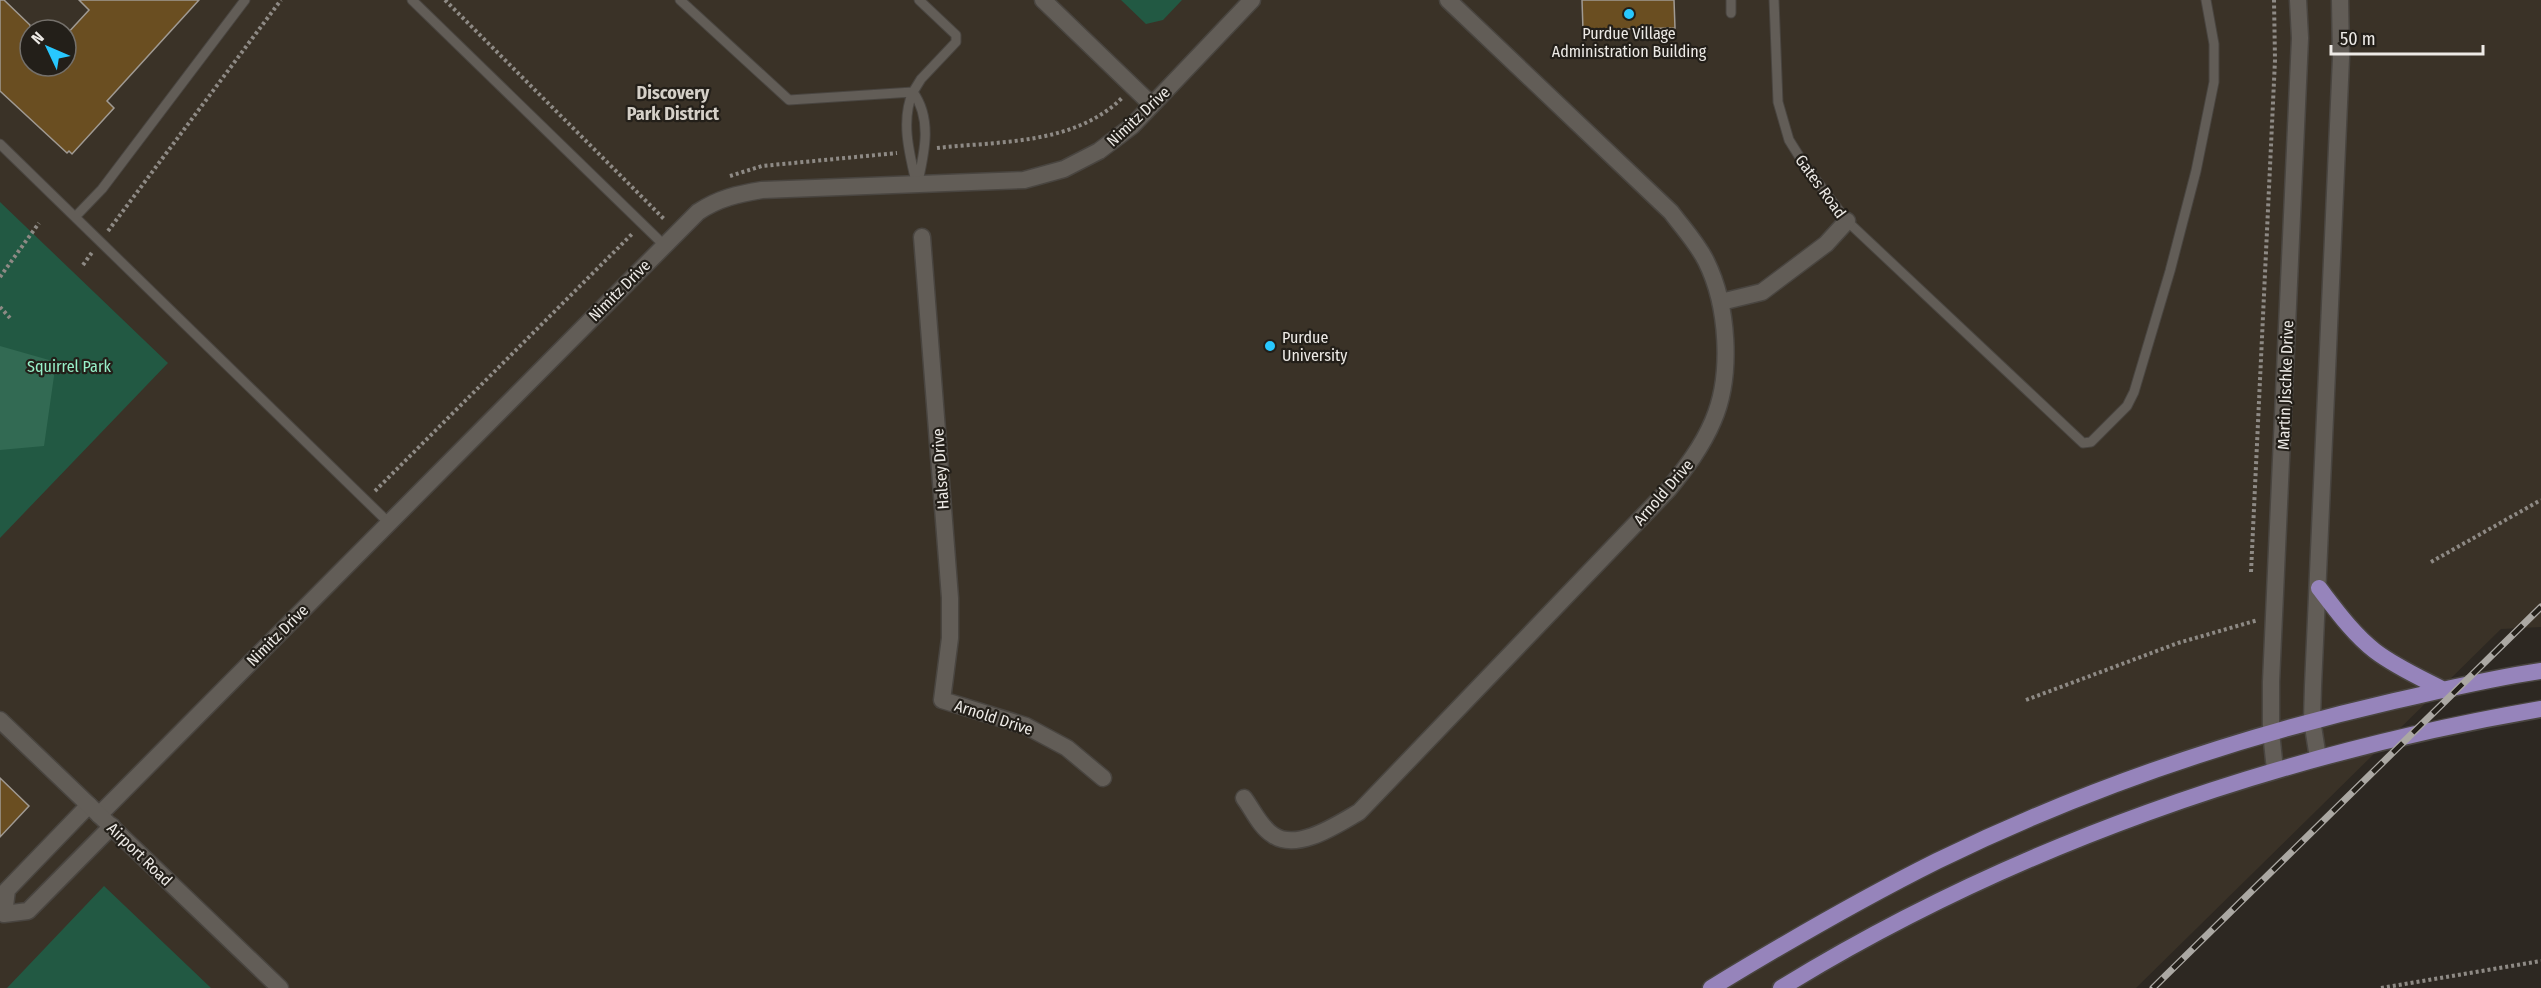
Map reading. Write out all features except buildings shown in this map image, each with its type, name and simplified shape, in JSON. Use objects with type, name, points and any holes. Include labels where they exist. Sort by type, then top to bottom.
[{"type":"main road","points":[[2319,588],[2353,631],[2373,650],[2444,690]]},
{"type":"main road","points":[[1711,988],[1852,905],[1938,861],[2100,790],[2312,720],[2541,671]]},
{"type":"main road","points":[[1781,988],[1871,936],[1942,901],[2057,848],[2157,810],[2318,758],[2470,721],[2541,709]]},
{"type":"street","points":[[1043,0],[1152,105]]},
{"type":"street","name":"Nimitz Drive","points":[[2,916],[7,890],[94,810],[389,523],[671,226],[716,200],[762,190],[917,186],[1024,180],[1064,169],[1099,151],[1132,126],[1252,0]]},
{"type":"street","name":"Martin Jischke Drive","points":[[2275,770],[2271,732],[2271,682],[2276,614],[2300,38],[2298,0]]},
{"type":"street","points":[[2318,758],[2312,720],[2341,58],[2340,0]]},
{"type":"street","name":"Arnold Drive","points":[[1244,798],[1264,827],[1275,837],[1295,839],[1319,836],[1359,812],[1650,510],[1693,459],[1714,420],[1722,386],[1725,350],[1721,302],[1706,261],[1671,212],[1455,2]]},
{"type":"street","name":"Gates Road","points":[[1721,302],[1762,292],[1826,244],[1848,221]]},
{"type":"street","name":"Halsey Drive","points":[[922,237],[950,598],[950,638],[942,700]]},
{"type":"street","name":"Arnold Drive","points":[[942,700],[1034,730],[1067,748],[1103,778]]},
{"type":"street","name":"Airport Road","points":[[0,720],[280,988]]},
{"type":"street","points":[[2,916],[28,911],[112,826]]},
{"type":"lane","points":[[76,216],[102,189],[245,0]]},
{"type":"lane","points":[[412,0],[658,240]]},
{"type":"lane","points":[[680,0],[789,100],[913,92]]},
{"type":"lane","points":[[917,186],[909,152],[906,107],[921,79],[956,42],[956,35],[919,0]]},
{"type":"lane","points":[[1731,0],[1731,13]]},
{"type":"lane","name":"Gates Road","points":[[1774,0],[1778,102],[1789,140],[1803,164],[1848,221]]},
{"type":"lane","points":[[1848,221],[2039,403],[2083,443],[2091,442],[2127,406],[2134,392],[2170,272],[2196,171],[2214,82],[2214,44],[2206,0]]},
{"type":"lane","points":[[913,92],[922,105],[925,150],[917,186]]},
{"type":"lane","points":[[0,144],[389,523]]},
{"type":"path","points":[[83,265],[281,0]]},
{"type":"path","points":[[445,0],[671,226]]},
{"type":"path","points":[[2251,572],[2275,72],[2274,0]]},
{"type":"path","points":[[925,150],[1046,136],[1071,130],[1099,117],[1134,87]]},
{"type":"path","points":[[724,179],[762,166],[909,152]]},
{"type":"path","points":[[658,240],[671,226],[670,216]]},
{"type":"path","points":[[0,277],[39,223]]},
{"type":"path","points":[[366,500],[642,224]]},
{"type":"path","points":[[0,307],[10,318]]},
{"type":"path","points":[[2431,562],[2541,500]]},
{"type":"path","points":[[2026,700],[2178,643],[2276,614]]},
{"type":"path","points":[[2381,988],[2541,961]]},
{"type":"shaded area","name":"Purdue University","points":[[0,0],[2541,0],[2541,627],[2501,629],[2136,988],[0,988]]},
{"type":"green space","points":[[1121,0],[1182,0],[1163,20],[1146,24]]},
{"type":"green space","name":"Squirrel Park","points":[[0,202],[168,363],[0,538]]},
{"type":"green space","points":[[0,346],[56,362],[44,446],[0,450]]},
{"type":"green space","points":[[104,886],[211,988],[7,988]]},
{"type":"railway","points":[[2153,988],[2541,607]]},
{"type":"place","name":"Purdue Village Administration Building","points":[[1629,14]]},
{"type":"place","name":"Purdue University","points":[[1270,346]]},
{"type":"district","name":"Discovery Park District","points":[[673,103]]}]
